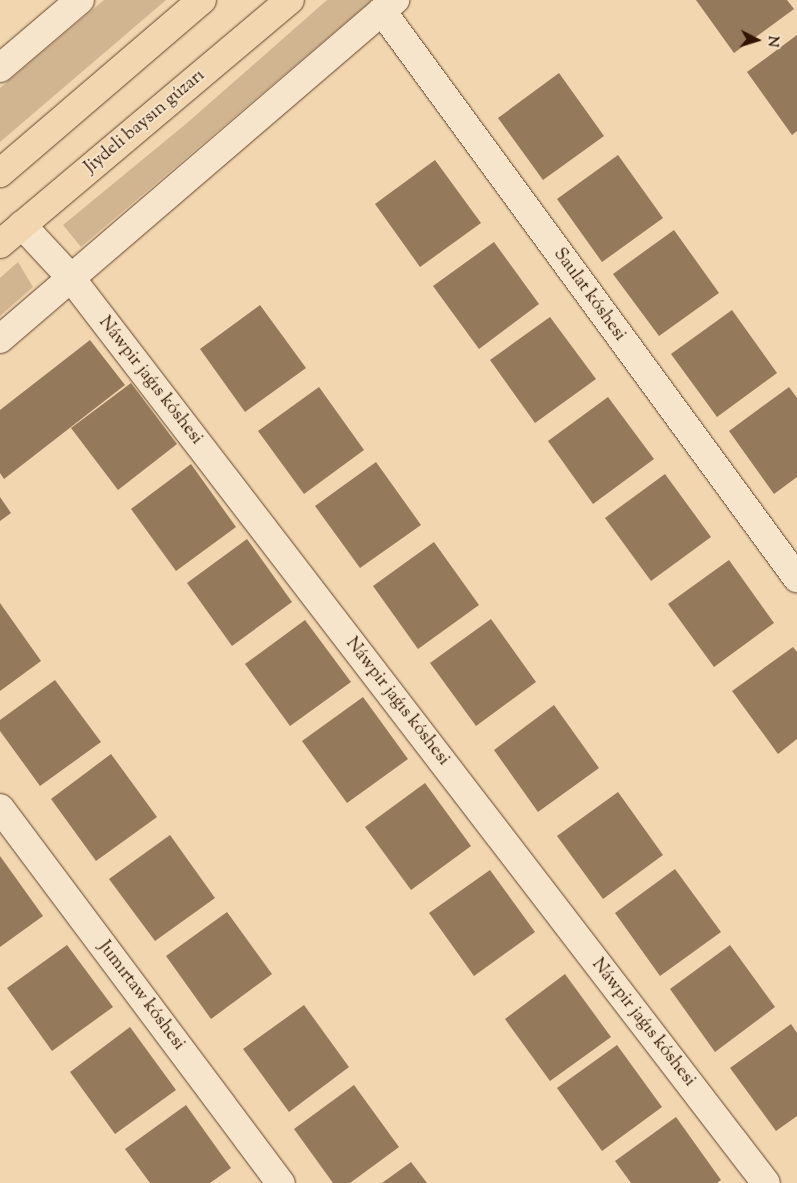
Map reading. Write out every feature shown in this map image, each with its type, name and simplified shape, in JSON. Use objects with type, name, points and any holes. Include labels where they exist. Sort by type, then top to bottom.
[{"type":"main road","points":[[0,173],[202,0]]},
{"type":"main road","name":"Jiydeli baysın gúzarı","points":[[0,244],[290,0]]},
{"type":"street","points":[[0,68],[80,0]]},
{"type":"street","points":[[0,339],[388,5]]},
{"type":"street","name":"Saulat kóshesi","points":[[388,5],[797,578]]},
{"type":"street","name":"Náwpir jaǵıs kóshesi","points":[[22,225],[71,278],[766,1183]]},
{"type":"street","name":"Jumırtaw kóshesi","points":[[0,808],[281,1183]]},
{"type":"shaded area","points":[[104,0],[166,0],[0,142],[0,88]]},
{"type":"shaded area","points":[[327,0],[372,0],[81,247],[63,225],[187,123]]},
{"type":"shaded area","points":[[18,262],[33,287],[0,316],[0,278]]},
{"type":"building","points":[[696,0],[787,0],[794,9],[734,53]]},
{"type":"building","points":[[797,35],[797,131],[792,135],[747,72]]},
{"type":"building","points":[[559,73],[604,136],[543,180],[498,118]]},
{"type":"building","points":[[618,155],[663,218],[602,262],[557,199]]},
{"type":"building","points":[[435,160],[481,223],[420,267],[375,204]]},
{"type":"building","points":[[674,230],[719,293],[659,336],[613,274]]},
{"type":"building","points":[[494,242],[539,304],[479,349],[433,286]]},
{"type":"building","points":[[260,305],[306,368],[245,412],[200,349]]},
{"type":"building","points":[[732,310],[777,373],[717,417],[671,354]]},
{"type":"building","points":[[550,317],[596,379],[535,423],[490,360]]},
{"type":"building","points":[[90,340],[125,385],[4,479],[0,473],[0,410]]},
{"type":"building","points":[[131,383],[177,444],[118,490],[71,428]]},
{"type":"building","points":[[319,387],[364,450],[304,494],[258,431]]},
{"type":"building","points":[[789,387],[797,398],[797,477],[774,494],[729,431]]},
{"type":"building","points":[[608,397],[654,459],[593,504],[548,441]]},
{"type":"building","points":[[376,462],[421,525],[360,568],[315,506]]},
{"type":"building","points":[[191,464],[236,527],[176,571],[131,509]]},
{"type":"building","points":[[665,474],[711,537],[651,581],[605,518]]},
{"type":"building","points":[[0,497],[11,513],[0,521]]},
{"type":"building","points":[[247,539],[292,602],[232,646],[187,583]]},
{"type":"building","points":[[434,542],[479,605],[418,649],[373,586]]},
{"type":"building","points":[[729,560],[774,623],[714,667],[668,604]]},
{"type":"building","points":[[0,603],[41,661],[0,691]]},
{"type":"building","points":[[491,619],[536,682],[476,726],[430,663]]},
{"type":"building","points":[[305,620],[351,682],[290,726],[245,664]]},
{"type":"building","points":[[793,647],[797,652],[797,739],[778,754],[732,691]]},
{"type":"building","points":[[55,680],[101,742],[40,786],[0,731],[0,720]]},
{"type":"building","points":[[363,697],[408,759],[347,803],[302,741]]},
{"type":"building","points":[[554,705],[599,768],[538,812],[494,750]]},
{"type":"building","points":[[111,754],[157,817],[96,861],[51,799]]},
{"type":"building","points":[[425,783],[471,846],[411,890],[365,827]]},
{"type":"building","points":[[618,792],[663,855],[603,899],[557,836]]},
{"type":"building","points":[[170,835],[215,898],[155,941],[109,879]]},
{"type":"building","points":[[0,856],[43,916],[0,947]]},
{"type":"building","points":[[675,869],[721,932],[660,976],[615,913]]},
{"type":"building","points":[[490,870],[535,932],[474,976],[429,913]]},
{"type":"building","points":[[227,912],[272,974],[211,1019],[166,956]]},
{"type":"building","points":[[67,945],[113,1007],[52,1051],[7,988]]},
{"type":"building","points":[[730,945],[775,1007],[715,1052],[670,989]]},
{"type":"building","points":[[565,974],[611,1037],[550,1081],[505,1019]]},
{"type":"building","points":[[304,1005],[349,1067],[289,1112],[243,1049]]},
{"type":"building","points":[[791,1024],[797,1033],[797,1116],[776,1131],[730,1068]]},
{"type":"building","points":[[130,1027],[176,1090],[115,1134],[70,1072]]},
{"type":"building","points":[[617,1045],[662,1107],[602,1151],[557,1088]]},
{"type":"building","points":[[354,1085],[399,1147],[350,1183],[333,1183],[294,1129]]},
{"type":"building","points":[[186,1105],[231,1168],[210,1183],[150,1183],[125,1149]]},
{"type":"building","points":[[676,1117],[721,1180],[717,1183],[631,1183],[615,1161]]},
{"type":"building","points":[[411,1162],[427,1183],[382,1183]]}]
